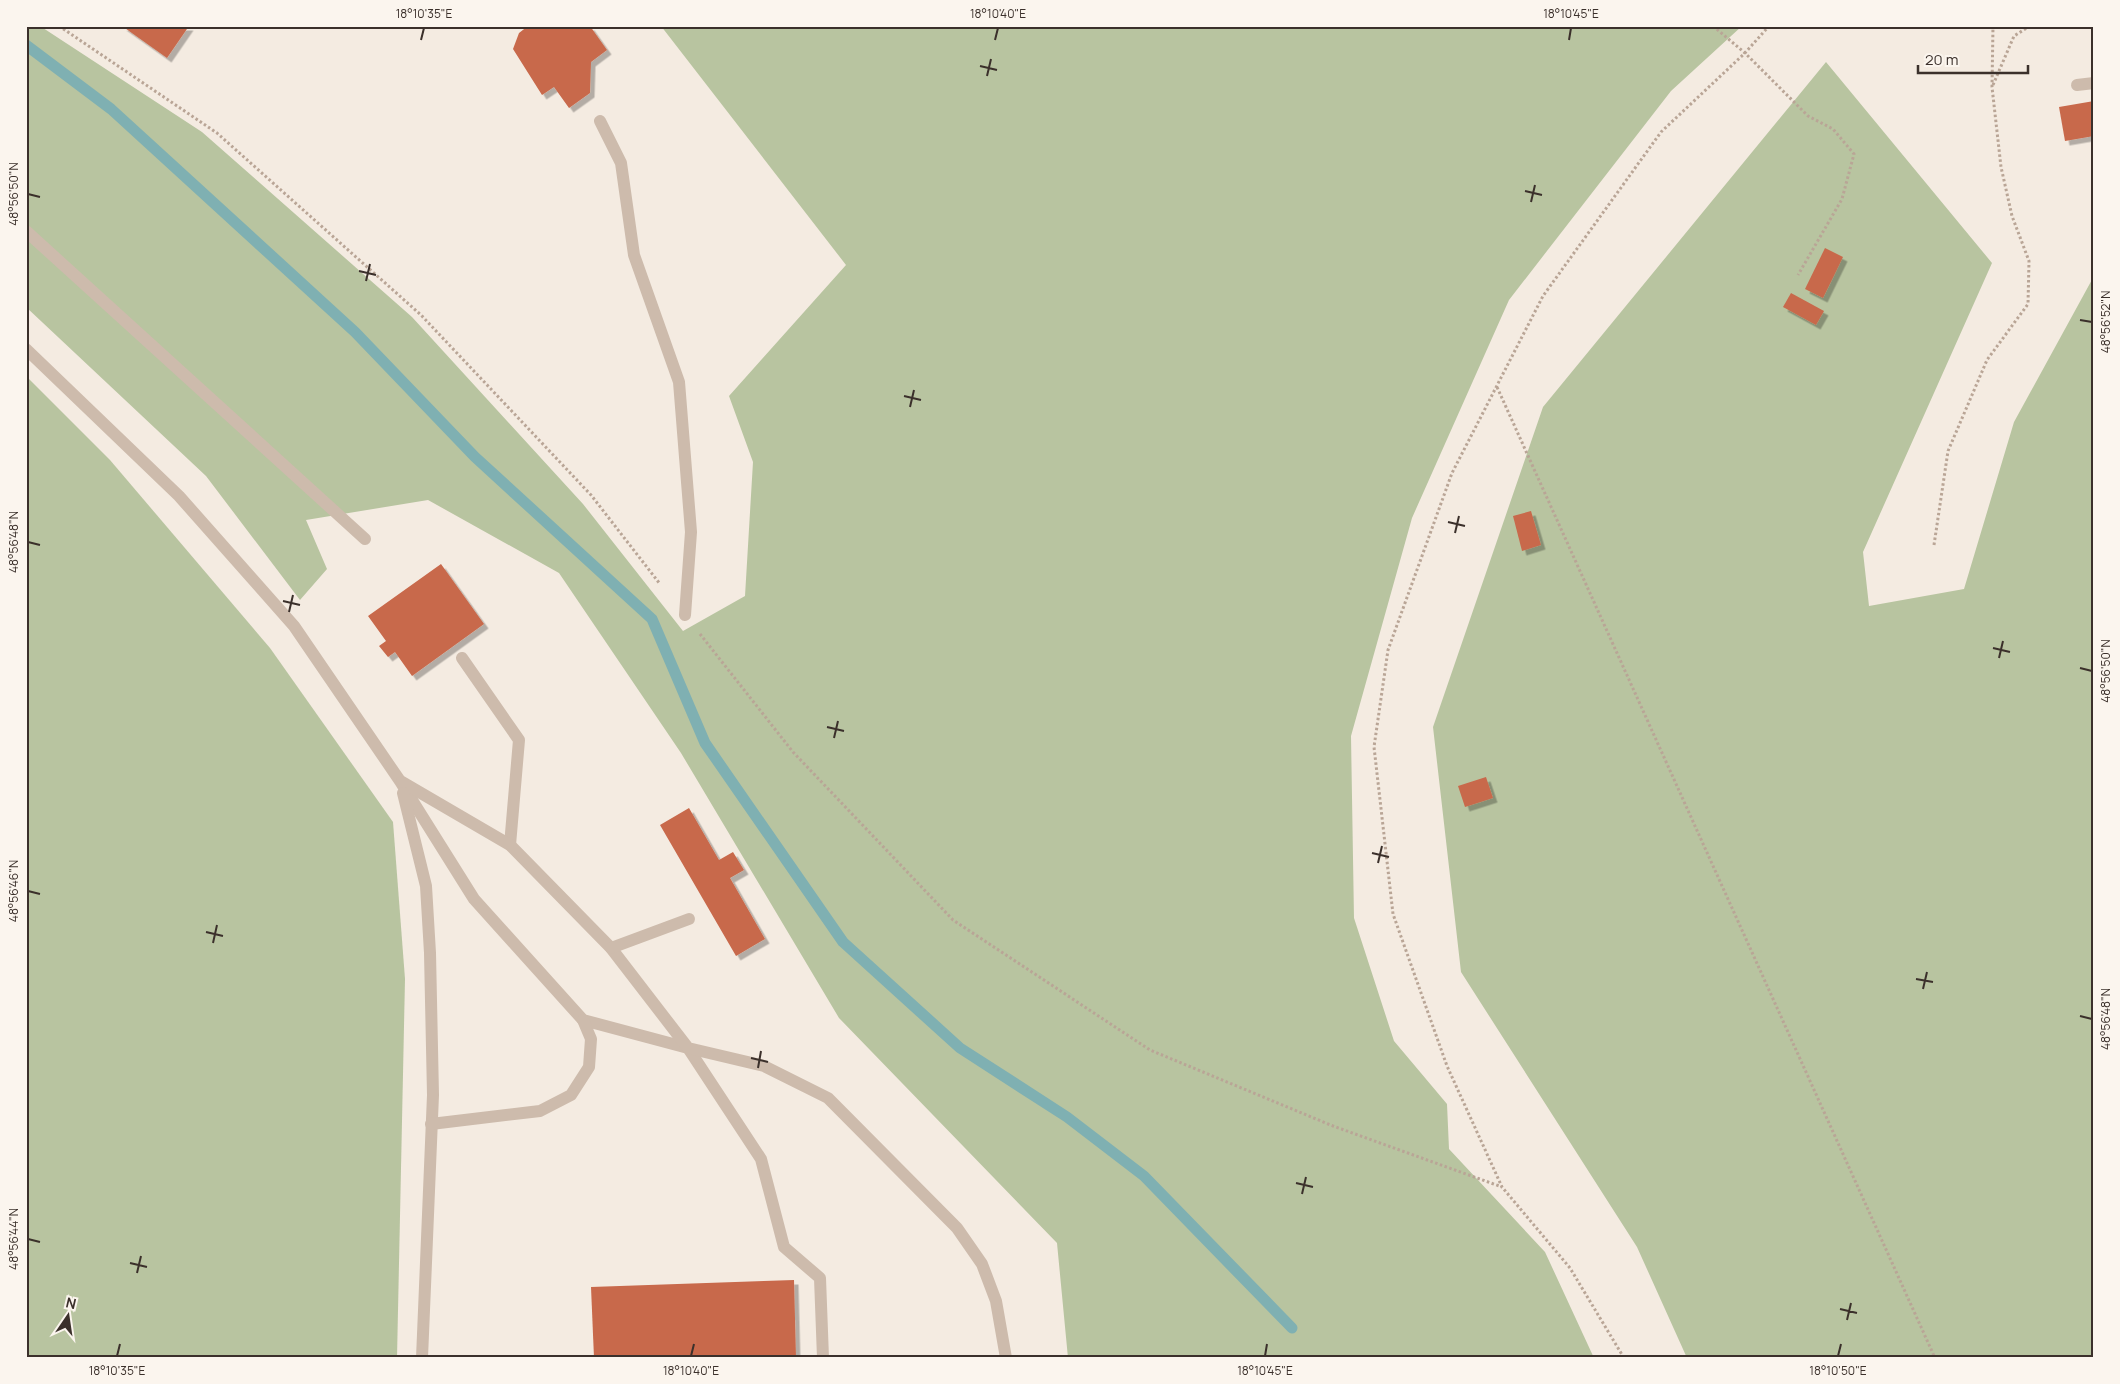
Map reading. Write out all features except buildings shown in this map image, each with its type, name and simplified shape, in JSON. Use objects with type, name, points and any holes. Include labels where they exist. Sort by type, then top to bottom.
[{"type":"lane","points":[[2077,85],[2094,83]]},
{"type":"lane","points":[[600,121],[621,163],[634,255],[679,382],[691,532],[685,615]]},
{"type":"lane","points":[[26,231],[365,539]]},
{"type":"lane","points":[[26,349],[179,496],[294,626],[400,781],[474,899],[583,1020],[590,1039],[589,1067],[571,1095],[540,1111],[431,1124]]},
{"type":"lane","points":[[462,658],[519,740],[510,845]]},
{"type":"lane","points":[[400,781],[510,845],[611,948],[688,1048],[761,1158],[784,1247],[820,1278],[823,1358]]},
{"type":"lane","points":[[400,781],[426,886],[433,1095],[422,1358]]},
{"type":"lane","points":[[611,948],[689,919]]},
{"type":"lane","points":[[583,1020],[764,1066],[828,1098],[957,1228],[982,1264],[996,1300],[1006,1358]]},
{"type":"path","points":[[59,26],[218,133],[421,315],[591,496],[793,752],[952,920],[1150,1050],[1333,1126],[1502,1187]]},
{"type":"path","points":[[1713,26],[1745,54],[1808,116],[1833,129],[1854,154],[1842,199],[1798,275]]},
{"type":"path","points":[[1624,1358],[1570,1268],[1502,1187],[1447,1066],[1393,914],[1374,746],[1388,650],[1452,473],[1543,296],[1661,132],[1745,54],[1770,26]]},
{"type":"path","points":[[1934,545],[1948,451],[1987,360],[2028,304],[2029,261],[2012,216],[2001,167],[1992,87],[1993,26]]},
{"type":"path","points":[[1992,87],[2014,36],[2030,26]]},
{"type":"path","points":[[1497,386],[1935,1358]]},
{"type":"green space","points":[[26,26],[40,26],[202,132],[412,317],[583,504],[683,631],[745,596],[753,462],[729,396],[846,265],[661,26],[1742,26],[1671,91],[1509,300],[1412,518],[1351,736],[1354,918],[1394,1041],[1447,1104],[1449,1149],[1545,1252],[1594,1358],[1068,1358],[1057,1243],[839,1018],[681,753],[559,573],[428,500],[306,520],[327,569],[300,600],[206,476],[26,307]]},
{"type":"green space","points":[[1826,62],[1992,263],[1863,552],[1869,606],[1964,589],[2014,422],[2094,276],[2094,1358],[1687,1358],[1637,1247],[1461,972],[1433,727],[1543,407]]},
{"type":"green space","points":[[26,376],[110,460],[270,648],[393,822],[405,979],[397,1358],[26,1358]]},
{"type":"waterway","points":[[26,45],[111,109],[355,332],[475,457],[652,619],[705,743],[843,942],[960,1048],[1067,1117],[1144,1176],[1292,1328]]}]
